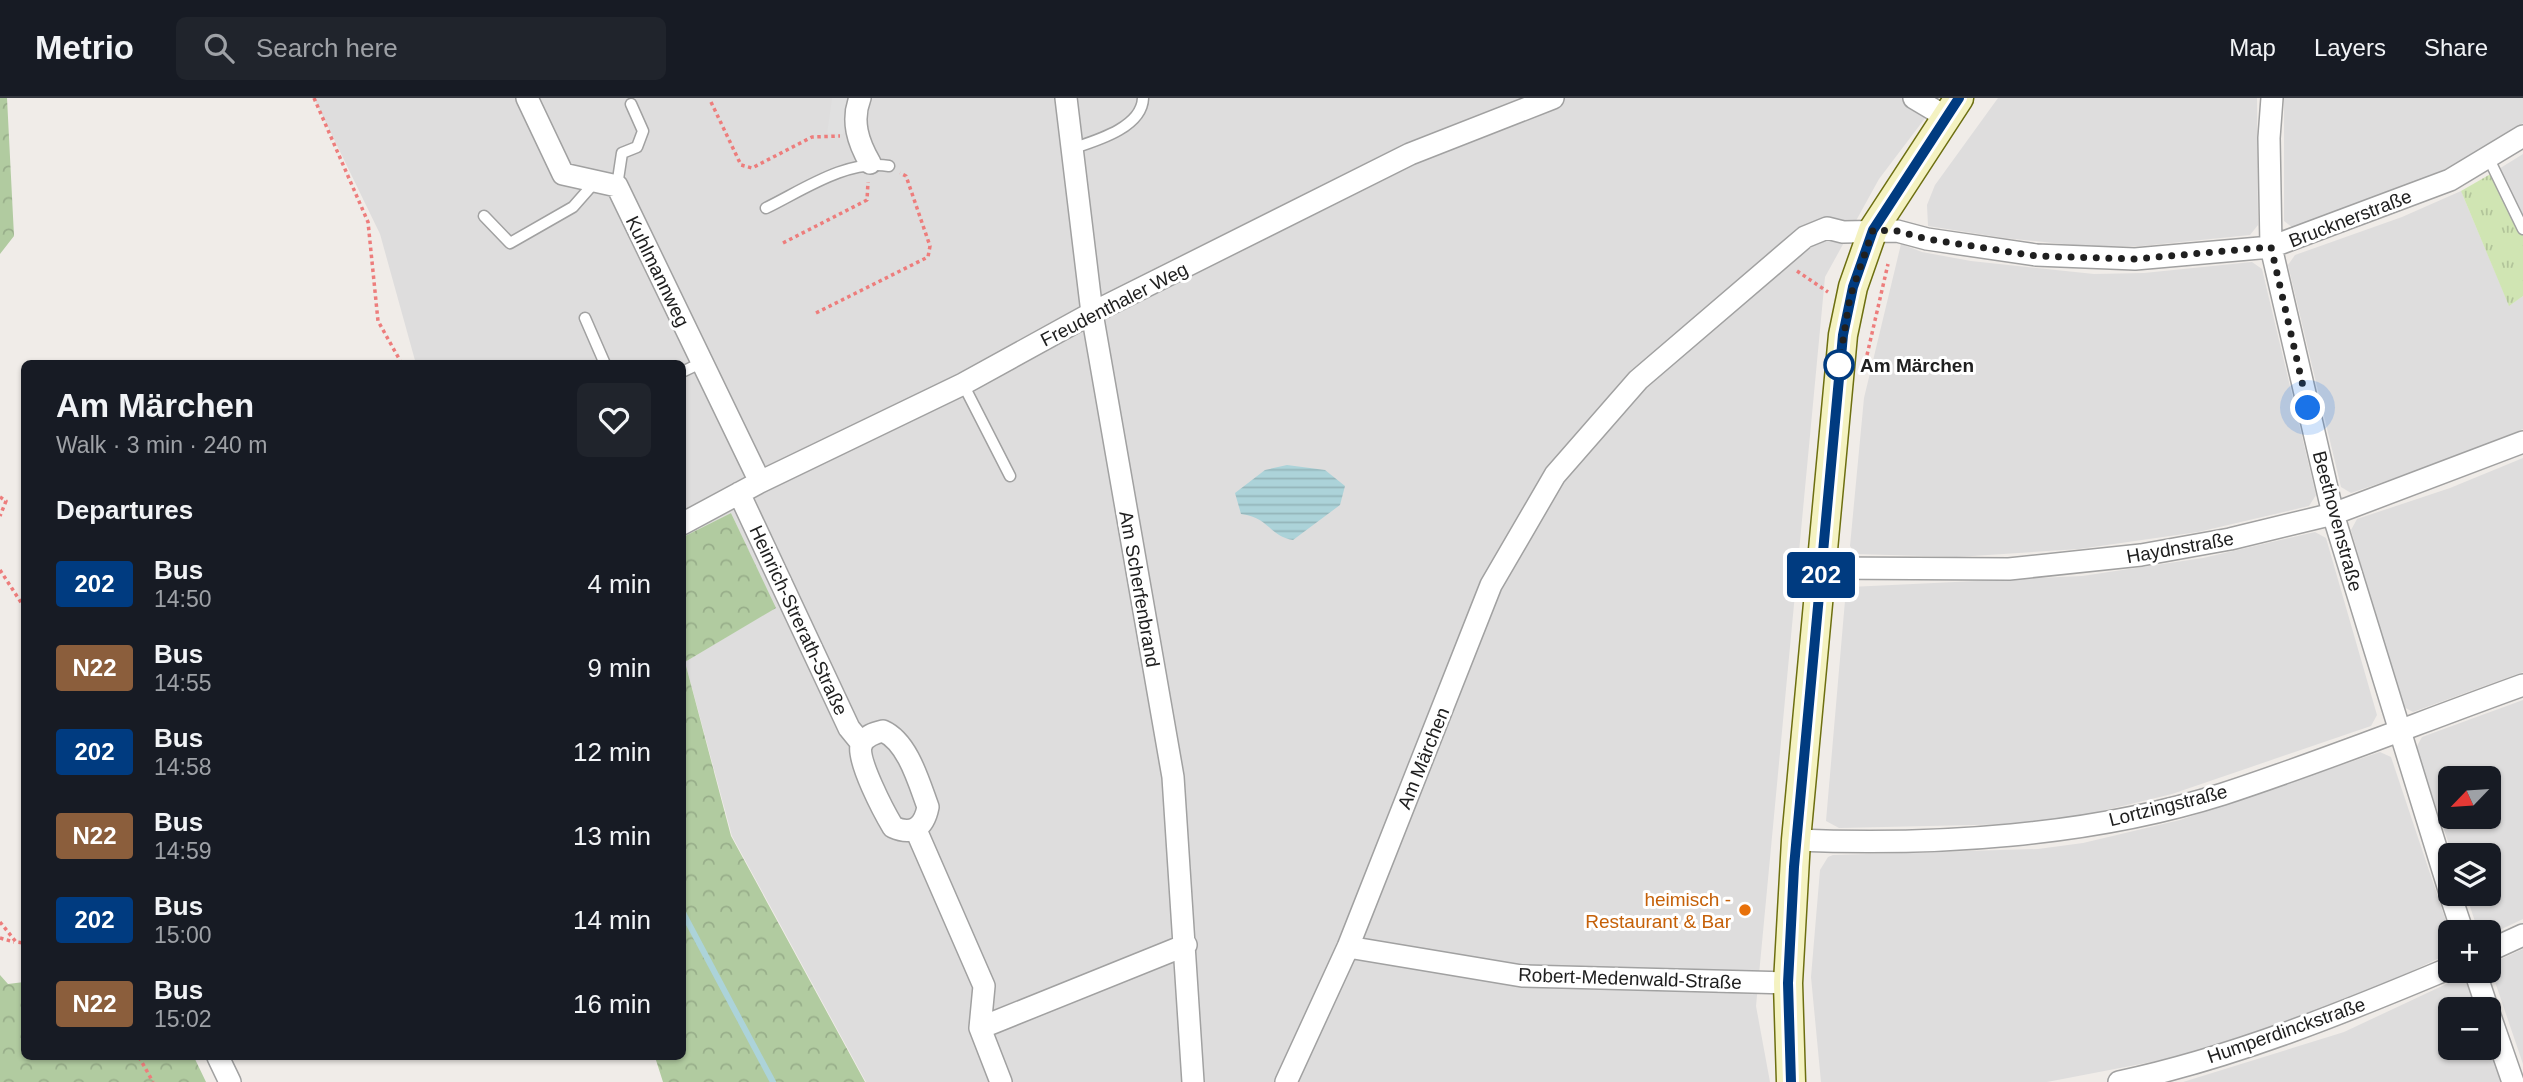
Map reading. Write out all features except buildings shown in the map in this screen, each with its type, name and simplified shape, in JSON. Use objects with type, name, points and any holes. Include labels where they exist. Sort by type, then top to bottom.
[{"type":"main road","points":[[1791,1082],[1788,983],[1796,840],[1839,362],[1850,297],[1873,230],[1952,107]]},
{"type":"street","points":[[527,98],[562,174],[617,186]]},
{"type":"street","points":[[860,98],[856,110],[857,133],[880,164]]},
{"type":"street","name":"Am Scherfenbrand","points":[[1066,98],[1092,313],[1173,777],[1192,1082]]},
{"type":"street","name":"Freudenthaler Weg","points":[[686,522],[760,482],[963,384],[1092,313],[1410,154],[1553,98]]},
{"type":"street","points":[[1914,98],[1952,107]]},
{"type":"street","name":"Beethovenstraße","points":[[2272,98],[2269,138],[2271,247],[2333,514],[2438,856]]},
{"type":"street","name":"Brucknerstraße","points":[[1873,230],[1897,231],[1927,239],[2036,256],[2135,259],[2271,247],[2450,180],[2523,135]]},
{"type":"street","name":"Kuhlmannweg","points":[[617,186],[760,482]]},
{"type":"street","name":"Am Märchen","points":[[1286,1082],[1348,947],[1491,585],[1555,475],[1638,380],[1776,261],[1818,229],[1843,232],[1873,230]]},
{"type":"street","name":"Haydnstraße","points":[[1821,568],[2009,569],[2141,555],[2230,539],[2333,514],[2523,442]]},
{"type":"street","name":"Heinrich-Strerath-Straße","points":[[739,493],[849,727],[862,744],[862,760],[893,827],[901,831],[916,830]]},
{"type":"street","name":"Lortzingstraße","points":[[1796,840],[1998,836],[2111,821],[2221,794],[2523,685]]},
{"type":"street","points":[[862,744],[866,738],[883,731],[896,738],[928,807],[922,824],[916,830],[984,986],[980,1028],[1001,1082]]},
{"type":"street","points":[[2501,945],[2523,935]]},
{"type":"street","points":[[980,1028],[1185,945]]},
{"type":"street","name":"Robert-Medenwald-Straße","points":[[1348,947],[1522,976],[1788,983]]},
{"type":"street","name":"Humperdinckstraße","points":[[2119,1082],[2155,1078],[2343,1013],[2438,973]]},
{"type":"street","points":[[2501,1047],[2513,1082]]},
{"type":"street","points":[[219,1060],[230,1082]]},
{"type":"lane","points":[[1071,149],[1135,119],[1143,107],[1143,98]]},
{"type":"lane","points":[[617,186],[622,153],[637,147],[643,131],[631,104]]},
{"type":"lane","points":[[2488,156],[2523,229]]},
{"type":"lane","points":[[766,208],[840,172],[880,164]]},
{"type":"lane","points":[[484,216],[510,243],[573,207],[595,182]]},
{"type":"lane","points":[[585,318],[603,360]]},
{"type":"lane","points":[[686,370],[703,362]]},
{"type":"lane","points":[[963,384],[1010,476]]},
{"type":"path","points":[[314,98],[368,222],[378,321],[400,360]]},
{"type":"path","points":[[711,102],[741,165],[752,168],[812,137],[857,133]]},
{"type":"path","points":[[783,243],[867,201],[880,164],[906,176],[930,246],[928,257],[816,313]]},
{"type":"path","points":[[1776,261],[1804,273],[1827,292],[1850,297]]},
{"type":"path","points":[[0,497],[6,501],[0,516]]},
{"type":"path","points":[[0,570],[21,602]]},
{"type":"path","points":[[0,922],[16,942]]},
{"type":"path","points":[[0,938],[21,943]]},
{"type":"path","points":[[141,1060],[153,1082]]},
{"type":"shaded area","points":[[314,98],[1929,98],[1935,105],[1879,179],[1825,277],[1756,1006],[1770,1082],[866,1082],[732,836],[686,666],[686,661],[775,608],[731,513],[686,536],[686,360],[415,360],[380,234]]},
{"type":"shaded area","points":[[832,98],[851,98],[843,134],[827,133]]},
{"type":"shaded area","points":[[1998,98],[2257,98],[2258,225],[2250,235],[2142,246],[2093,247],[2004,238],[1928,226],[1927,205],[1935,185]]},
{"type":"shaded area","points":[[2284,98],[2523,98],[2523,123],[2459,163],[2392,192],[2293,228],[2284,221]]},
{"type":"shaded area","points":[[2523,154],[2523,233],[2494,172]]},
{"type":"shaded area","points":[[2461,191],[2509,305],[2523,296],[2523,429],[2442,462],[2351,493],[2341,487],[2288,265],[2295,255],[2402,217]]},
{"type":"shaded area","points":[[1901,244],[1922,252],[1971,261],[2094,274],[2144,273],[2252,262],[2262,269],[2316,495],[2309,506],[2198,532],[2079,549],[1957,557],[1855,554],[1850,546],[1864,398]]},
{"type":"shaded area","points":[[2523,458],[2523,672],[2413,712],[2402,706],[2351,530],[2357,519],[2450,488]]},
{"type":"shaded area","points":[[2315,532],[2326,538],[2377,715],[2371,726],[2172,794],[2081,816],[2018,824],[1839,828],[1826,821],[1846,589],[2082,576],[2203,558]]},
{"type":"shaded area","points":[[2523,700],[2523,919],[2501,929],[2501,920],[2474,920],[2470,906],[2501,906],[2501,843],[2449,843],[2444,830],[2501,830],[2501,766],[2438,766],[2438,812],[2416,748],[2422,737]]},
{"type":"shaded area","points":[[2380,752],[2391,757],[2438,897],[2438,906],[2441,906],[2446,920],[2438,920],[2438,959],[2335,1007],[2172,1058],[2047,1082],[1821,1082],[1811,977],[1820,870],[1828,857],[2038,849],[2083,843],[2180,820]]},
{"type":"shaded area","points":[[2523,949],[2523,1064],[2495,983],[2501,983],[2501,959]]},
{"type":"shaded area","points":[[2448,983],[2466,983],[2472,997],[2438,997],[2438,1060],[2494,1060],[2501,1082],[2183,1082],[2344,1032]]},
{"type":"green space","points":[[0,98],[7,98],[14,236],[0,254]]},
{"type":"green space","points":[[2494,172],[2523,233],[2523,296],[2509,306],[2461,191]]},
{"type":"green space","points":[[731,513],[776,608],[686,661],[686,536]]},
{"type":"green space","points":[[686,666],[731,836],[865,1082],[663,1082],[656,1060],[686,1060]]},
{"type":"green space","points":[[0,975],[8,984],[21,982],[21,1060],[195,1060],[206,1082],[0,1082]]},
{"type":"water","points":[[1287,465],[1325,470],[1345,486],[1340,505],[1293,540],[1279,535],[1258,519],[1241,514],[1235,493],[1265,470]]},
{"type":"waterway","points":[[686,919],[773,1082]]},
{"type":"bus line","name":"202","points":[[1791,1082],[1788,1054],[1788,983],[1794,867],[1843,335],[1857,272],[1873,230],[1959,98]]},
{"type":"place","name":"Am Märchen","points":[[1839,365]]},
{"type":"place","name":"heimisch - Restaurant & Bar","points":[[1745,910]]},
{"type":"route","points":[[1839,365],[1850,297],[1873,230],[1897,231],[1927,239],[2036,256],[2135,259],[2271,247],[2308,408]]}]
